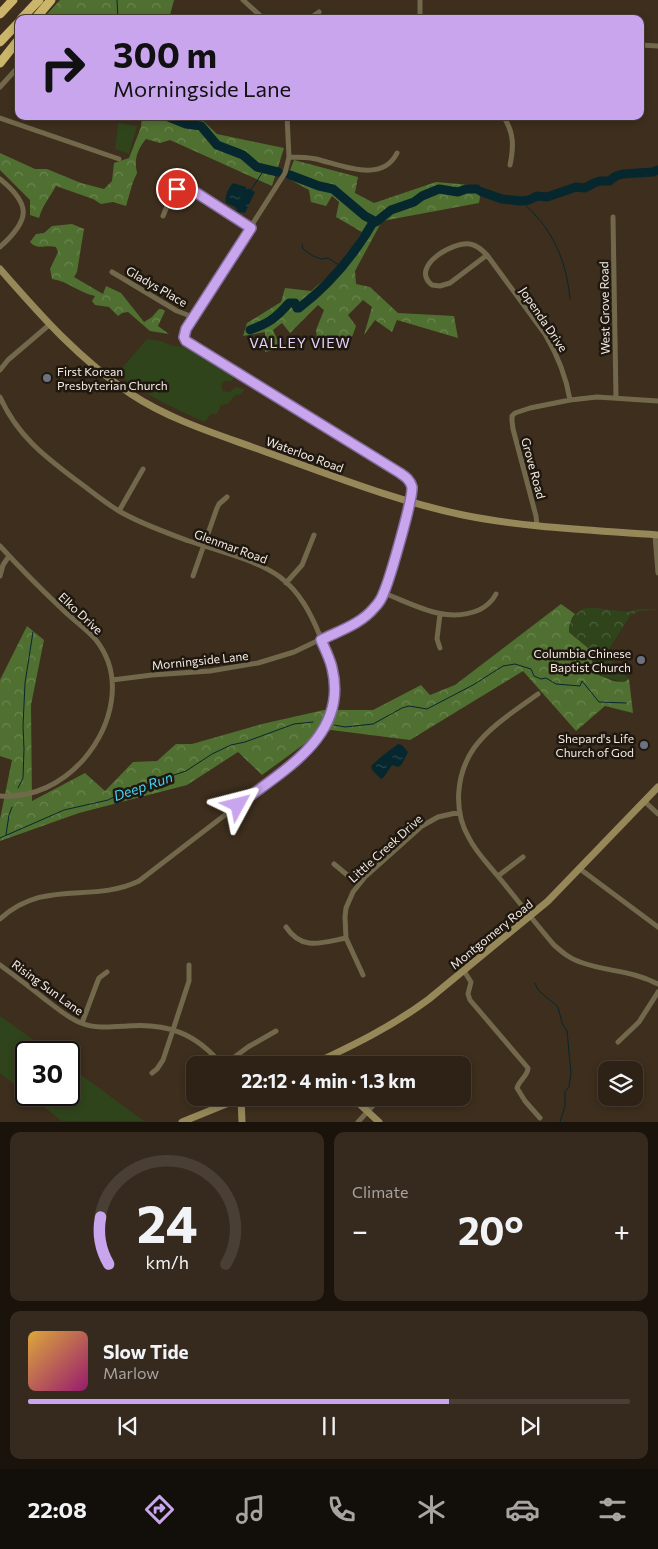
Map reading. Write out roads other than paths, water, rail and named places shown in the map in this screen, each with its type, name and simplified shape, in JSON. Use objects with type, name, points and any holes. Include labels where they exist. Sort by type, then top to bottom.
[{"type":"highway","points":[[0,14],[13,0]]},
{"type":"highway","points":[[25,15],[39,0]]},
{"type":"highway","points":[[38,15],[51,0]]},
{"type":"highway","points":[[0,42],[15,26]]},
{"type":"highway","points":[[0,63],[15,44]]},
{"type":"main road","name":"Waterloo Road","points":[[0,269],[49,324],[93,366],[131,394],[166,413],[210,432],[410,502],[471,516],[537,526],[656,535]]},
{"type":"main road","name":"Montgomery Road","points":[[332,1056],[408,1015],[530,917],[580,869],[658,787]]},
{"type":"main road","points":[[182,1122],[221,1106]]},
{"type":"main road","points":[[241,1106],[242,1122]]},
{"type":"main road","points":[[362,1106],[380,1122]]},
{"type":"street","points":[[243,0],[260,15]]},
{"type":"street","points":[[420,0],[420,15]]},
{"type":"street","points":[[315,15],[319,12]]},
{"type":"street","points":[[644,45],[658,46]]},
{"type":"street","points":[[0,87],[15,70]]},
{"type":"street","points":[[0,118],[119,158]]},
{"type":"street","points":[[287,120],[289,157],[285,173],[193,317],[184,337],[190,345],[407,477],[412,487],[410,502]]},
{"type":"street","points":[[505,120],[513,141],[510,165]]},
{"type":"street","points":[[289,157],[315,159],[363,170],[373,170],[389,164],[397,153]]},
{"type":"street","points":[[0,179],[17,194],[23,214],[19,229],[0,247]]},
{"type":"street","points":[[163,216],[175,191],[186,187],[251,228]]},
{"type":"street","name":"West Grove Road","points":[[613,217],[616,398]]},
{"type":"street","name":"Jopenda Drive","points":[[486,255],[450,283],[432,285],[426,279],[426,269],[432,260],[452,247],[471,244],[482,249],[553,347],[564,373],[570,400]]},
{"type":"street","name":"Gladys Place","points":[[112,272],[177,311],[193,317]]},
{"type":"street","points":[[0,370],[8,360],[49,324]]},
{"type":"street","points":[[570,400],[597,397],[658,401]]},
{"type":"street","name":"Glenmar Road","points":[[0,398],[20,431],[45,457],[119,511],[164,532],[267,569],[286,583],[302,601],[321,640],[332,667],[335,689],[332,713],[323,732],[306,753],[139,881],[129,886],[107,891],[48,895],[16,907],[0,919]]},
{"type":"street","name":"Grove Road","points":[[537,526],[513,429],[512,416],[519,411],[570,400]]},
{"type":"street","points":[[119,511],[143,469]]},
{"type":"street","points":[[192,576],[219,504],[227,498]]},
{"type":"street","name":"Morningside Lane","points":[[112,680],[237,667],[276,658],[321,640],[362,619],[375,608],[384,593],[410,502]]},
{"type":"street","points":[[286,583],[302,565],[314,535]]},
{"type":"street","points":[[656,535],[658,573]]},
{"type":"street","name":"Elko Drive","points":[[0,546],[64,612],[82,625],[97,641],[107,658],[112,680],[112,702],[107,721],[94,745],[75,769],[55,784],[43,790],[20,796],[0,796]]},
{"type":"street","points":[[0,576],[3,565],[9,556]]},
{"type":"street","points":[[384,593],[440,614],[458,615],[476,611],[490,604],[496,594]]},
{"type":"street","points":[[440,614],[437,638],[440,648]]},
{"type":"street","points":[[538,694],[494,728],[475,748],[466,762],[461,776],[458,796],[460,812],[468,838],[530,917],[554,945],[570,958],[588,965],[632,973],[658,984]]},
{"type":"street","points":[[644,801],[658,814]]},
{"type":"street","name":"Little Creek Drive","points":[[363,976],[346,938],[344,927],[346,908],[353,892],[358,884],[422,826],[438,817],[460,812]]},
{"type":"street","points":[[498,876],[523,857]]},
{"type":"street","points":[[334,864],[358,884]]},
{"type":"street","points":[[580,869],[658,927]]},
{"type":"street","points":[[286,926],[295,938],[307,943],[320,943],[346,938]]},
{"type":"street","name":"Rising Sun Lane","points":[[0,965],[66,1015],[82,1023],[100,1027],[153,1025],[173,1030],[203,1046],[214,1056]]},
{"type":"street","points":[[152,1073],[160,1064],[173,1030],[189,981],[189,965]]},
{"type":"street","points":[[464,971],[471,982],[468,994],[470,1000],[528,1068],[528,1072],[518,1084],[518,1092],[540,1118]]},
{"type":"street","points":[[82,1023],[96,983],[99,978],[108,972]]},
{"type":"street","points":[[618,1042],[639,1022],[658,992]]},
{"type":"street","points":[[236,1056],[276,1031]]},
{"type":"street","points":[[358,1122],[373,1106]]},
{"type":"water","points":[[233,183],[255,192],[245,213],[238,212],[235,207],[226,203],[227,192]]},
{"type":"water","points":[[398,744],[402,745],[408,752],[402,764],[398,767],[392,765],[381,779],[372,770],[371,766]]},
{"type":"waterway","points":[[117,0],[118,15]]},
{"type":"waterway","points":[[176,120],[186,124],[201,126],[217,145],[243,155],[257,167],[278,172]]},
{"type":"waterway","points":[[251,190],[264,170]]},
{"type":"waterway","points":[[290,175],[333,189],[365,216],[376,222],[391,210],[414,202],[422,196],[439,189],[458,192],[466,189],[477,189],[502,199],[521,201],[537,196],[547,197],[576,187],[585,188],[600,181],[609,181],[623,174],[658,170]]},
{"type":"waterway","points":[[521,201],[541,222],[556,245],[565,270],[570,299]]},
{"type":"waterway","points":[[250,330],[272,320],[289,303],[295,303],[297,308],[299,308],[310,299],[341,268],[374,221]]},
{"type":"waterway","points":[[302,244],[303,249],[313,256],[321,259],[328,258],[342,267]]},
{"type":"waterway","points":[[18,788],[23,778],[25,683],[33,632]]},
{"type":"waterway","name":"Deep Run","points":[[334,725],[345,727],[373,724],[409,706],[427,709],[473,685],[503,666],[515,664],[531,669],[534,676],[541,679],[546,678],[556,684],[580,686],[582,681],[599,702],[626,703]]},
{"type":"waterway","name":"Deep Run","points":[[0,838],[64,810],[108,800],[135,787],[165,781],[171,776],[186,771],[212,754],[231,745],[245,742],[294,724],[313,722]]},
{"type":"waterway","points":[[6,835],[12,807]]},
{"type":"waterway","points":[[535,983],[538,990],[558,1007],[562,1023],[567,1031],[571,1073],[569,1086],[565,1092],[565,1106],[560,1122]]},
{"type":"place","name":"First Korean Presbyterian Church","points":[[47,378]]},
{"type":"place","name":"Columbia Chinese Baptist Church","points":[[641,660]]},
{"type":"place","name":"Shepard's Life Church of God","points":[[644,745]]},
{"type":"district","name":"VALLEY VIEW","points":[[300,342]]}]
